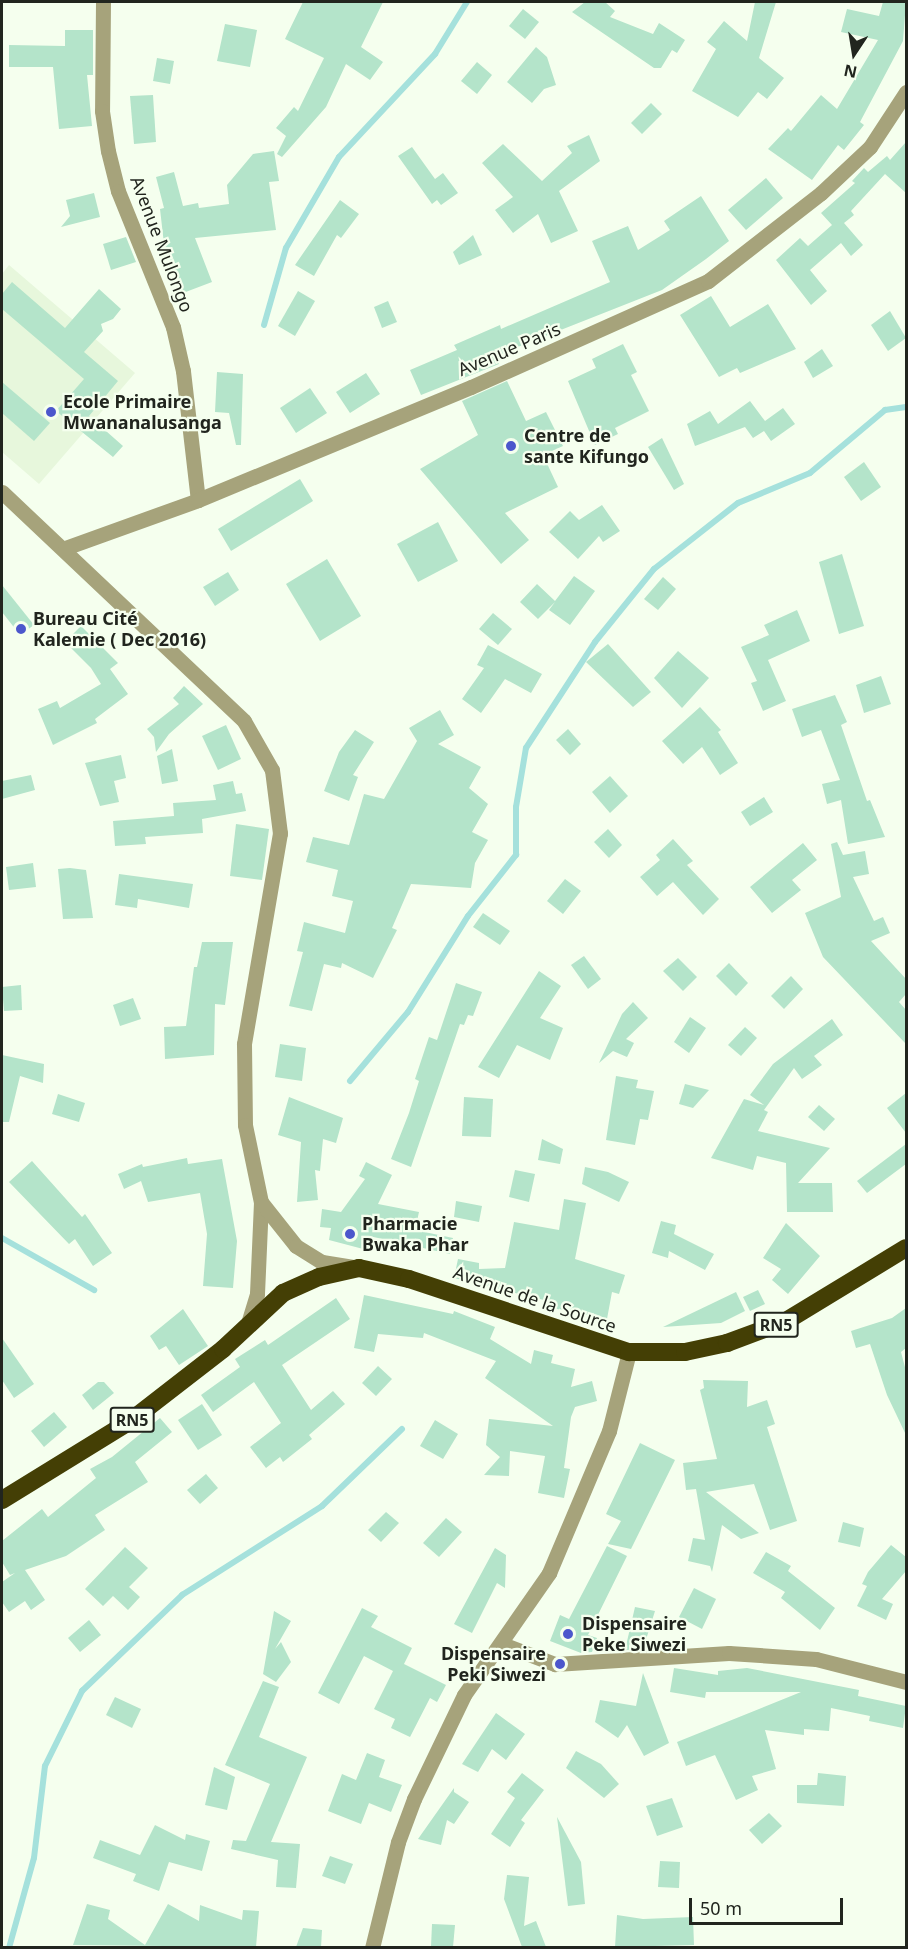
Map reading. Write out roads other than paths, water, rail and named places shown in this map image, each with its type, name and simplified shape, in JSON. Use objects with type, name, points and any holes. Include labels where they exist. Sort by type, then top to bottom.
[{"type":"highway","name":"Avenue de la Source","points":[[249,1321],[284,1293],[319,1277],[359,1268],[409,1279],[629,1352],[685,1352],[727,1343],[786,1321],[906,1248]]},
{"type":"highway","name":"RN5","points":[[2,1500],[129,1422],[223,1348],[249,1321]]},
{"type":"street","name":"Avenue Mulongo","points":[[103,2],[102,111],[108,151],[118,191],[173,327],[183,371],[198,500]]},
{"type":"street","name":"Avenue Paris","points":[[65,548],[198,500],[471,387],[708,281],[822,193],[870,147],[906,92]]},
{"type":"street","points":[[2,492],[65,548],[244,721],[272,770],[280,833],[244,1044],[245,1125],[261,1202],[257,1294],[249,1321]]},
{"type":"street","points":[[261,1202],[296,1246],[322,1262],[359,1268]]},
{"type":"street","points":[[372,1947],[398,1842],[414,1799],[464,1695],[502,1644],[549,1573],[609,1431],[629,1352]]},
{"type":"street","points":[[502,1644],[555,1664],[729,1653],[816,1659],[906,1683]]},
{"type":"waterway","points":[[264,325],[286,248],[339,157],[435,54],[467,2]]},
{"type":"waterway","points":[[350,1081],[408,1012],[468,916],[516,855],[516,807],[526,748],[595,642],[654,569],[738,503],[810,473],[885,410],[906,407]]},
{"type":"waterway","points":[[2,1238],[94,1290]]},
{"type":"waterway","points":[[9,1948],[34,1858],[45,1766],[82,1691],[182,1595],[322,1506],[402,1429]]},
{"type":"place","name":"Ecole Primaire Mwananalusanga","points":[[51,412]]},
{"type":"place","name":"Centre de sante Kifungo","points":[[511,446]]},
{"type":"place","name":"Bureau Cité Kalemie ( Dec 2016)","points":[[21,629]]},
{"type":"place","name":"Pharmacie Bwaka Phar","points":[[350,1234]]},
{"type":"place","name":"Dispensaire Peke Siwezi","points":[[568,1634]]},
{"type":"place","name":"Dispensaire Peki Siwezi","points":[[560,1664]]}]
